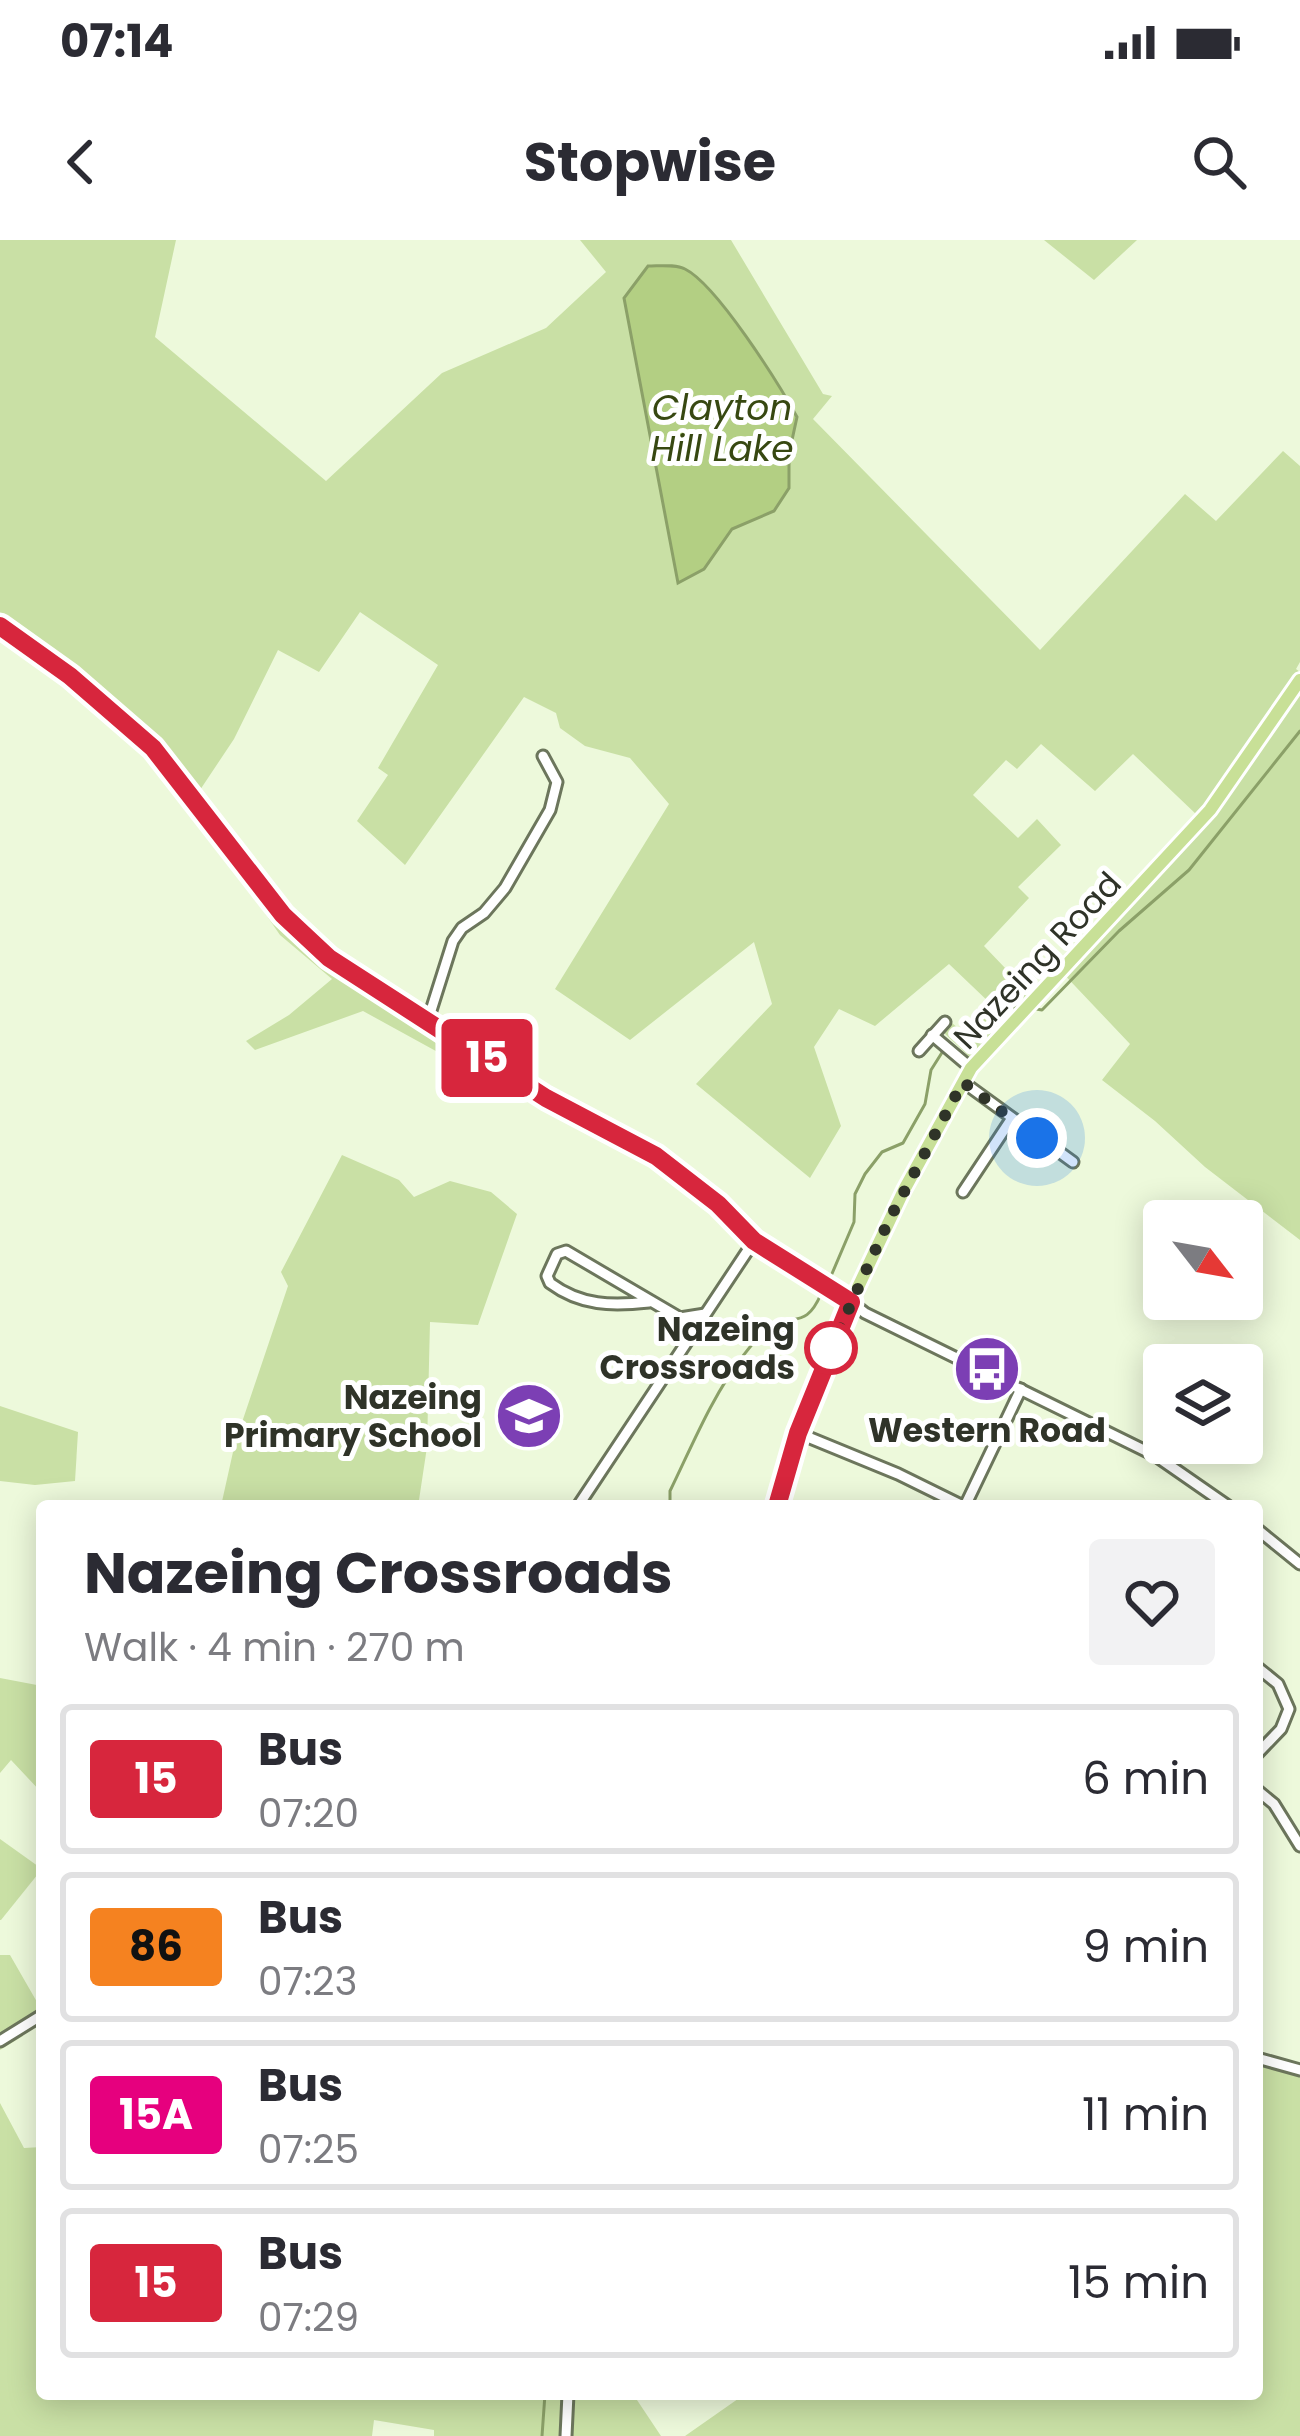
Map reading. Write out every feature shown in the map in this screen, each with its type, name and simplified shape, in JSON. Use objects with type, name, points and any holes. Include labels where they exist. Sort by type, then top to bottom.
[{"type":"main road","points":[[0,626],[70,676],[153,748],[283,915],[353,977],[546,1098],[656,1156],[718,1204],[754,1241],[851,1302]]},
{"type":"main road","name":"Nazeing Road","points":[[851,1302],[904,1190],[971,1068],[1210,810],[1300,680]]},
{"type":"street","points":[[428,1020],[453,941],[495,902],[550,810],[557,782],[542,757]]},
{"type":"street","points":[[919,1051],[945,1022]]},
{"type":"street","points":[[932,1035],[971,1068]]},
{"type":"street","points":[[963,1082],[1073,1162]]},
{"type":"street","points":[[964,1192],[1012,1118]]},
{"type":"street","points":[[582,1500],[754,1241]]},
{"type":"street","points":[[649,1302],[602,1305],[574,1298],[550,1283],[549,1267],[557,1254],[566,1251],[680,1318],[706,1314]]},
{"type":"street","points":[[779,1500],[798,1433],[851,1302],[1156,1456],[1219,1500]]},
{"type":"street","points":[[680,1318],[686,1344]]},
{"type":"street","points":[[967,1500],[1021,1389]]},
{"type":"street","points":[[798,1433],[952,1500]]},
{"type":"street","points":[[1263,1534],[1300,1564]]},
{"type":"street","points":[[1263,1672],[1278,1684],[1289,1709],[1281,1730],[1263,1748]]},
{"type":"street","points":[[1263,1795],[1300,1846]]},
{"type":"street","points":[[0,2041],[36,2019]]},
{"type":"street","points":[[1263,2060],[1300,2070]]},
{"type":"street","points":[[566,2436],[568,2400]]},
{"type":"shaded area","points":[[0,240],[176,240],[155,337],[326,481],[442,373],[546,328],[606,272],[580,240],[731,240],[823,394],[832,396],[813,419],[1040,650],[1185,494],[1216,521],[1283,451],[1300,466],[1300,662],[1296,669],[1300,672],[1300,1240],[1263,1212],[1263,1200],[1248,1200],[1102,1080],[1130,1044],[1058,968],[1198,816],[1133,754],[1095,791],[1041,744],[1017,769],[1006,760],[973,795],[1018,838],[1037,819],[1061,845],[1018,887],[1029,898],[984,946],[1032,996],[971,1058],[943,1032],[952,1023],[966,1035],[993,1006],[949,964],[875,1026],[839,1009],[814,1047],[841,1126],[810,1178],[696,1084],[772,1004],[754,942],[630,1040],[555,989],[669,804],[630,758],[585,746],[560,728],[556,713],[524,697],[405,865],[357,821],[388,775],[378,768],[438,665],[360,612],[319,672],[278,650],[234,739],[196,796],[223,839],[347,968],[465,1037],[454,1061],[363,1011],[255,1050],[246,1041],[289,1015],[332,979],[280,935],[211,835],[142,750],[0,634]],"holes":[[[624,299],[797,417],[789,454],[789,489],[774,512],[731,529],[666,522]]]},
{"type":"shaded area","points":[[1044,240],[1137,240],[1094,280]]},
{"type":"shaded area","points":[[342,1155],[399,1180],[414,1197],[450,1181],[491,1192],[517,1214],[478,1325],[430,1322],[427,1447],[419,1500],[222,1500],[235,1443],[288,1286],[281,1272]]},
{"type":"shaded area","points":[[0,1406],[78,1432],[75,1481],[35,1485],[0,1481]]},
{"type":"shaded area","points":[[0,1678],[36,1685],[36,1787],[11,1760],[0,1773]]},
{"type":"shaded area","points":[[0,1839],[36,1865],[36,1876],[0,1920]]},
{"type":"shaded area","points":[[0,1955],[10,1955],[36,2000],[36,2014],[23,2026],[23,2036],[0,2050]]},
{"type":"shaded area","points":[[1263,2066],[1300,2077],[1300,2436],[685,2436],[736,2400],[1263,2400]]},
{"type":"shaded area","points":[[0,2103],[24,2148],[36,2147],[36,2400],[637,2400],[661,2436],[434,2436],[434,2430],[374,2420],[372,2436],[0,2436]]},
{"type":"water","name":"Clayton Hill Lake","points":[[648,266],[681,267],[713,294],[797,417],[789,454],[789,488],[774,511],[732,529],[704,569],[678,583],[624,298]]},
{"type":"waterway","points":[[1036,1009],[1042,1010],[1119,931],[1189,870],[1300,731]]},
{"type":"waterway","points":[[956,1041],[975,1037],[1018,1005]]},
{"type":"waterway","points":[[831,1276],[854,1222],[855,1194],[882,1152],[903,1143],[925,1104],[931,1070],[943,1051]]},
{"type":"waterway","points":[[670,1500],[703,1422],[751,1345],[769,1328],[805,1316],[821,1294]]},
{"type":"waterway","points":[[542,2436],[545,2400]]},
{"type":"bus line","name":"15","points":[[0,626],[70,676],[153,748],[283,915],[329,958],[526,1086],[656,1156],[718,1204],[754,1241],[851,1302],[798,1433],[778,1500]]},
{"type":"place","name":"Nazeing Crossroads","points":[[831,1348]]},
{"type":"place","name":"Western Road","points":[[987,1369]]},
{"type":"place","name":"Nazeing Primary School","points":[[529,1416]]},
{"type":"route","points":[[831,1348],[874,1250],[963,1082],[1037,1138]]}]
